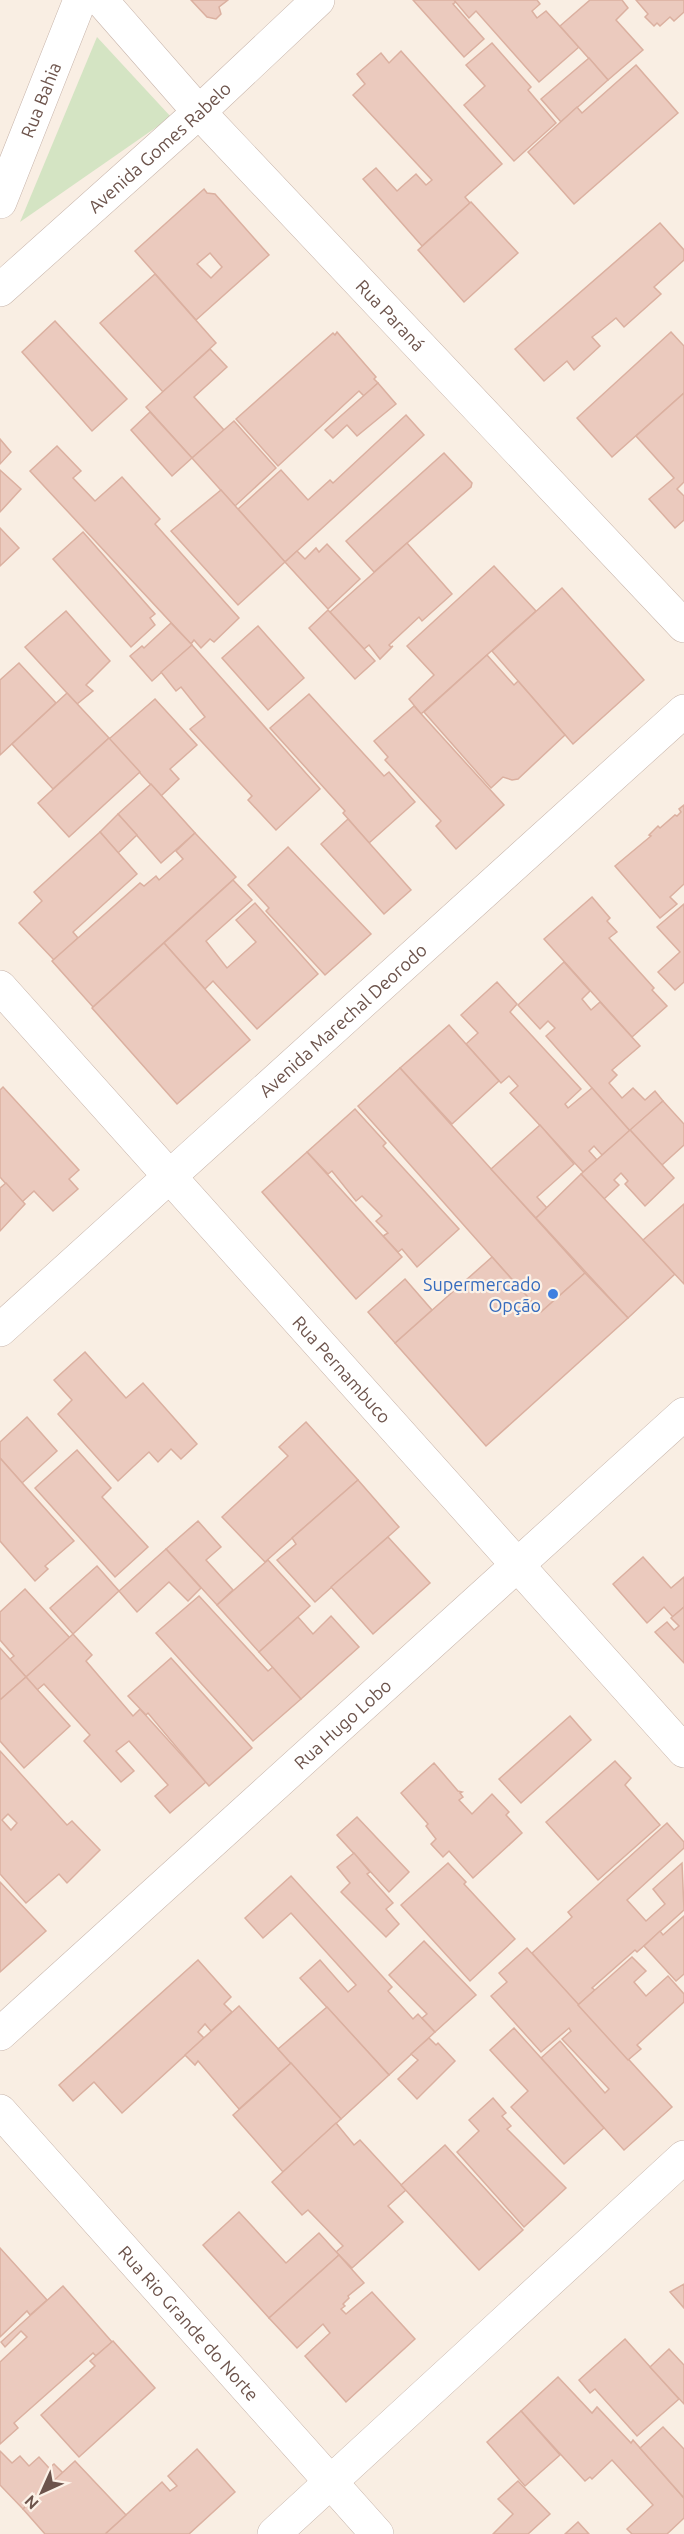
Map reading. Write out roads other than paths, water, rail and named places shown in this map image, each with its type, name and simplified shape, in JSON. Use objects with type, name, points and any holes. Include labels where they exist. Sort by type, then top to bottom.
[{"type":"street","name":"Rua Bahia","points":[[0,202],[80,0]]},
{"type":"street","name":"Rua Paraná","points":[[101,0],[199,112],[684,626]]},
{"type":"street","name":"Avenida Gomes Rabelo","points":[[0,290],[199,112],[318,0]]},
{"type":"street","name":"Avenida Marechal Deorodo","points":[[0,1330],[684,711]]},
{"type":"street","name":"Rua Pernambuco","points":[[0,987],[684,1751]]},
{"type":"street","name":"Rua Hugo Lobo","points":[[0,2034],[684,1414]]},
{"type":"street","name":"Rua Rio Grande do Norte","points":[[0,2111],[377,2534]]},
{"type":"street","points":[[274,2534],[684,2157]]},
{"type":"place","name":"Supermercado Opção","points":[[553,1294]]}]
